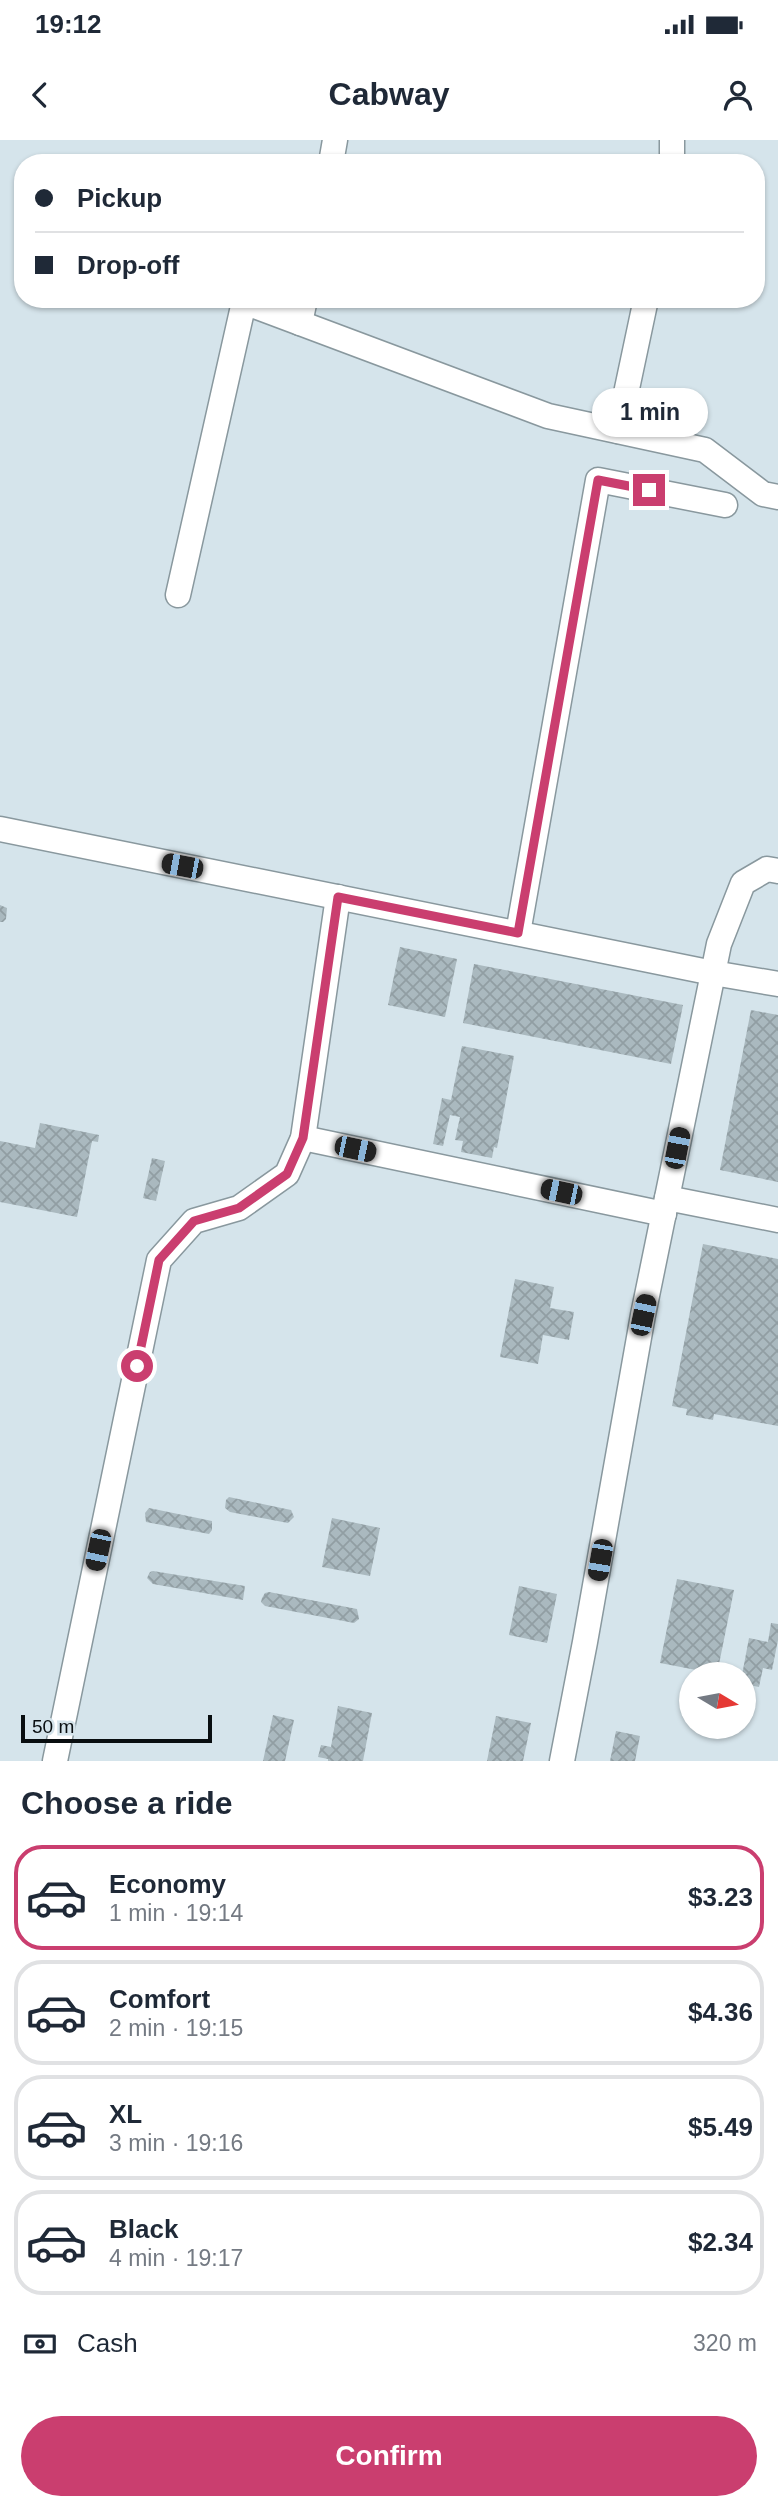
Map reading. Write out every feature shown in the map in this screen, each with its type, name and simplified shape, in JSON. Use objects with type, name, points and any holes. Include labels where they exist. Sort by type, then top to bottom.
[{"type":"lane","points":[[178,595],[243,308]]},
{"type":"lane","points":[[283,308],[303,311],[548,416],[705,450],[763,494],[778,497]]},
{"type":"lane","points":[[618,431],[644,308]]},
{"type":"lane","points":[[518,933],[598,480],[725,505]]},
{"type":"lane","points":[[0,829],[778,984]]},
{"type":"lane","points":[[562,1761],[643,1315],[719,944],[743,883],[767,869],[778,871]]},
{"type":"lane","points":[[54,1761],[159,1260],[194,1221],[239,1208],[287,1174],[303,1138],[338,897]]},
{"type":"lane","points":[[303,1138],[665,1206],[778,1220]]},
{"type":"building","points":[[0,905],[7,908],[3,922],[0,922]]},
{"type":"building","points":[[400,947],[457,959],[445,1017],[388,1005]]},
{"type":"building","points":[[474,964],[683,1005],[671,1064],[463,1023]]},
{"type":"building","points":[[751,1010],[778,1015],[778,1182],[720,1170]]},
{"type":"building","points":[[462,1046],[514,1056],[497,1148],[494,1147],[492,1158],[461,1152],[463,1141],[455,1140],[460,1117],[450,1115],[443,1146],[433,1144],[442,1098],[451,1100]]},
{"type":"building","points":[[40,1123],[99,1135],[98,1142],[92,1141],[77,1217],[0,1202],[0,1141],[35,1148]]},
{"type":"building","points":[[152,1158],[165,1161],[156,1201],[143,1198]]},
{"type":"building","points":[[703,1244],[778,1259],[778,1426],[714,1414],[713,1420],[686,1415],[687,1409],[672,1406]]},
{"type":"building","points":[[515,1279],[554,1287],[550,1308],[574,1312],[569,1340],[543,1335],[538,1364],[500,1357]]},
{"type":"building","points":[[229,1497],[291,1510],[294,1517],[288,1523],[230,1512],[225,1508]]},
{"type":"building","points":[[149,1508],[212,1521],[212,1530],[209,1534],[146,1522],[145,1513]]},
{"type":"building","points":[[332,1518],[380,1528],[370,1576],[322,1567]]},
{"type":"building","points":[[153,1571],[245,1586],[243,1600],[153,1584],[147,1578]]},
{"type":"building","points":[[677,1579],[734,1590],[719,1662],[679,1662],[679,1667],[660,1663]]},
{"type":"building","points":[[519,1586],[557,1594],[547,1643],[509,1635]]},
{"type":"building","points":[[269,1592],[357,1609],[359,1619],[354,1623],[265,1606],[261,1602],[262,1598]]},
{"type":"building","points":[[771,1623],[778,1624],[772,1670],[763,1668],[759,1687],[756,1686],[756,1662],[744,1662],[749,1638],[768,1642]]},
{"type":"building","points":[[338,1706],[372,1713],[363,1761],[328,1761],[318,1757],[321,1745],[331,1747]]},
{"type":"building","points":[[273,1715],[294,1720],[285,1761],[263,1761]]},
{"type":"building","points":[[496,1716],[531,1723],[523,1761],[487,1761]]},
{"type":"building","points":[[616,1731],[640,1736],[635,1761],[610,1761]]},
{"type":"route","points":[[137,1366],[159,1260],[194,1221],[239,1208],[287,1174],[303,1138],[338,897],[518,933],[598,480],[649,490]]}]
